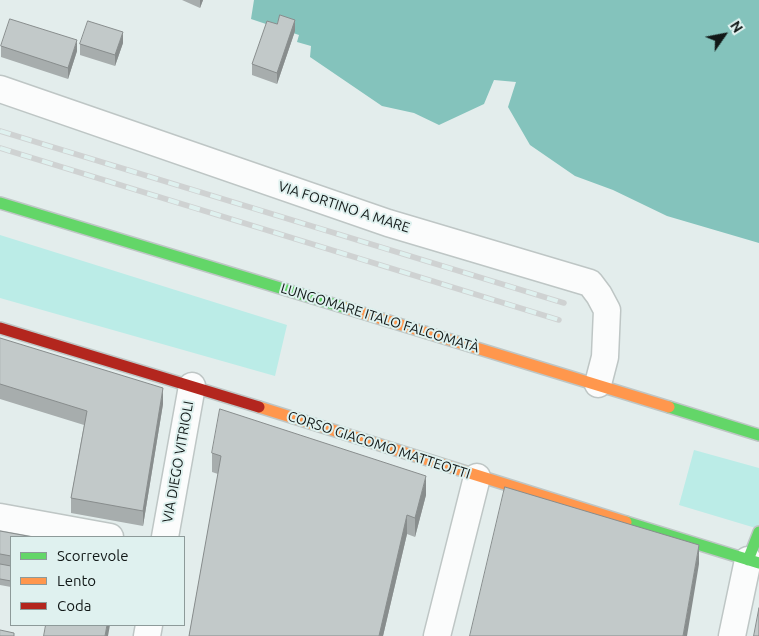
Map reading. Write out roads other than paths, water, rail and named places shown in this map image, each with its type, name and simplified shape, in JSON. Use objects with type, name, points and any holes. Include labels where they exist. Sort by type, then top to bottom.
[{"type":"main road","name":"LUNGOMARE ITALO FALCOMATÀ","points":[[0,203],[598,384],[759,435]]},
{"type":"main road","name":"CORSO GIACOMO MATTEOTTI","points":[[0,328],[753,561]]},
{"type":"main road","points":[[753,561],[759,532]]},
{"type":"street","name":"VIA FORTINO A MARE","points":[[0,89],[380,220],[590,283],[607,310],[605,357],[598,384]]},
{"type":"street","name":"VIA DIEGO VITRIOLI","points":[[165,536],[192,386]]},
{"type":"street","points":[[437,636],[478,477]]},
{"type":"street","points":[[0,517],[104,536]]},
{"type":"street","points":[[732,636],[753,561]]},
{"type":"railway","points":[[0,131],[564,303]]},
{"type":"railway","points":[[0,148],[559,320]]}]
